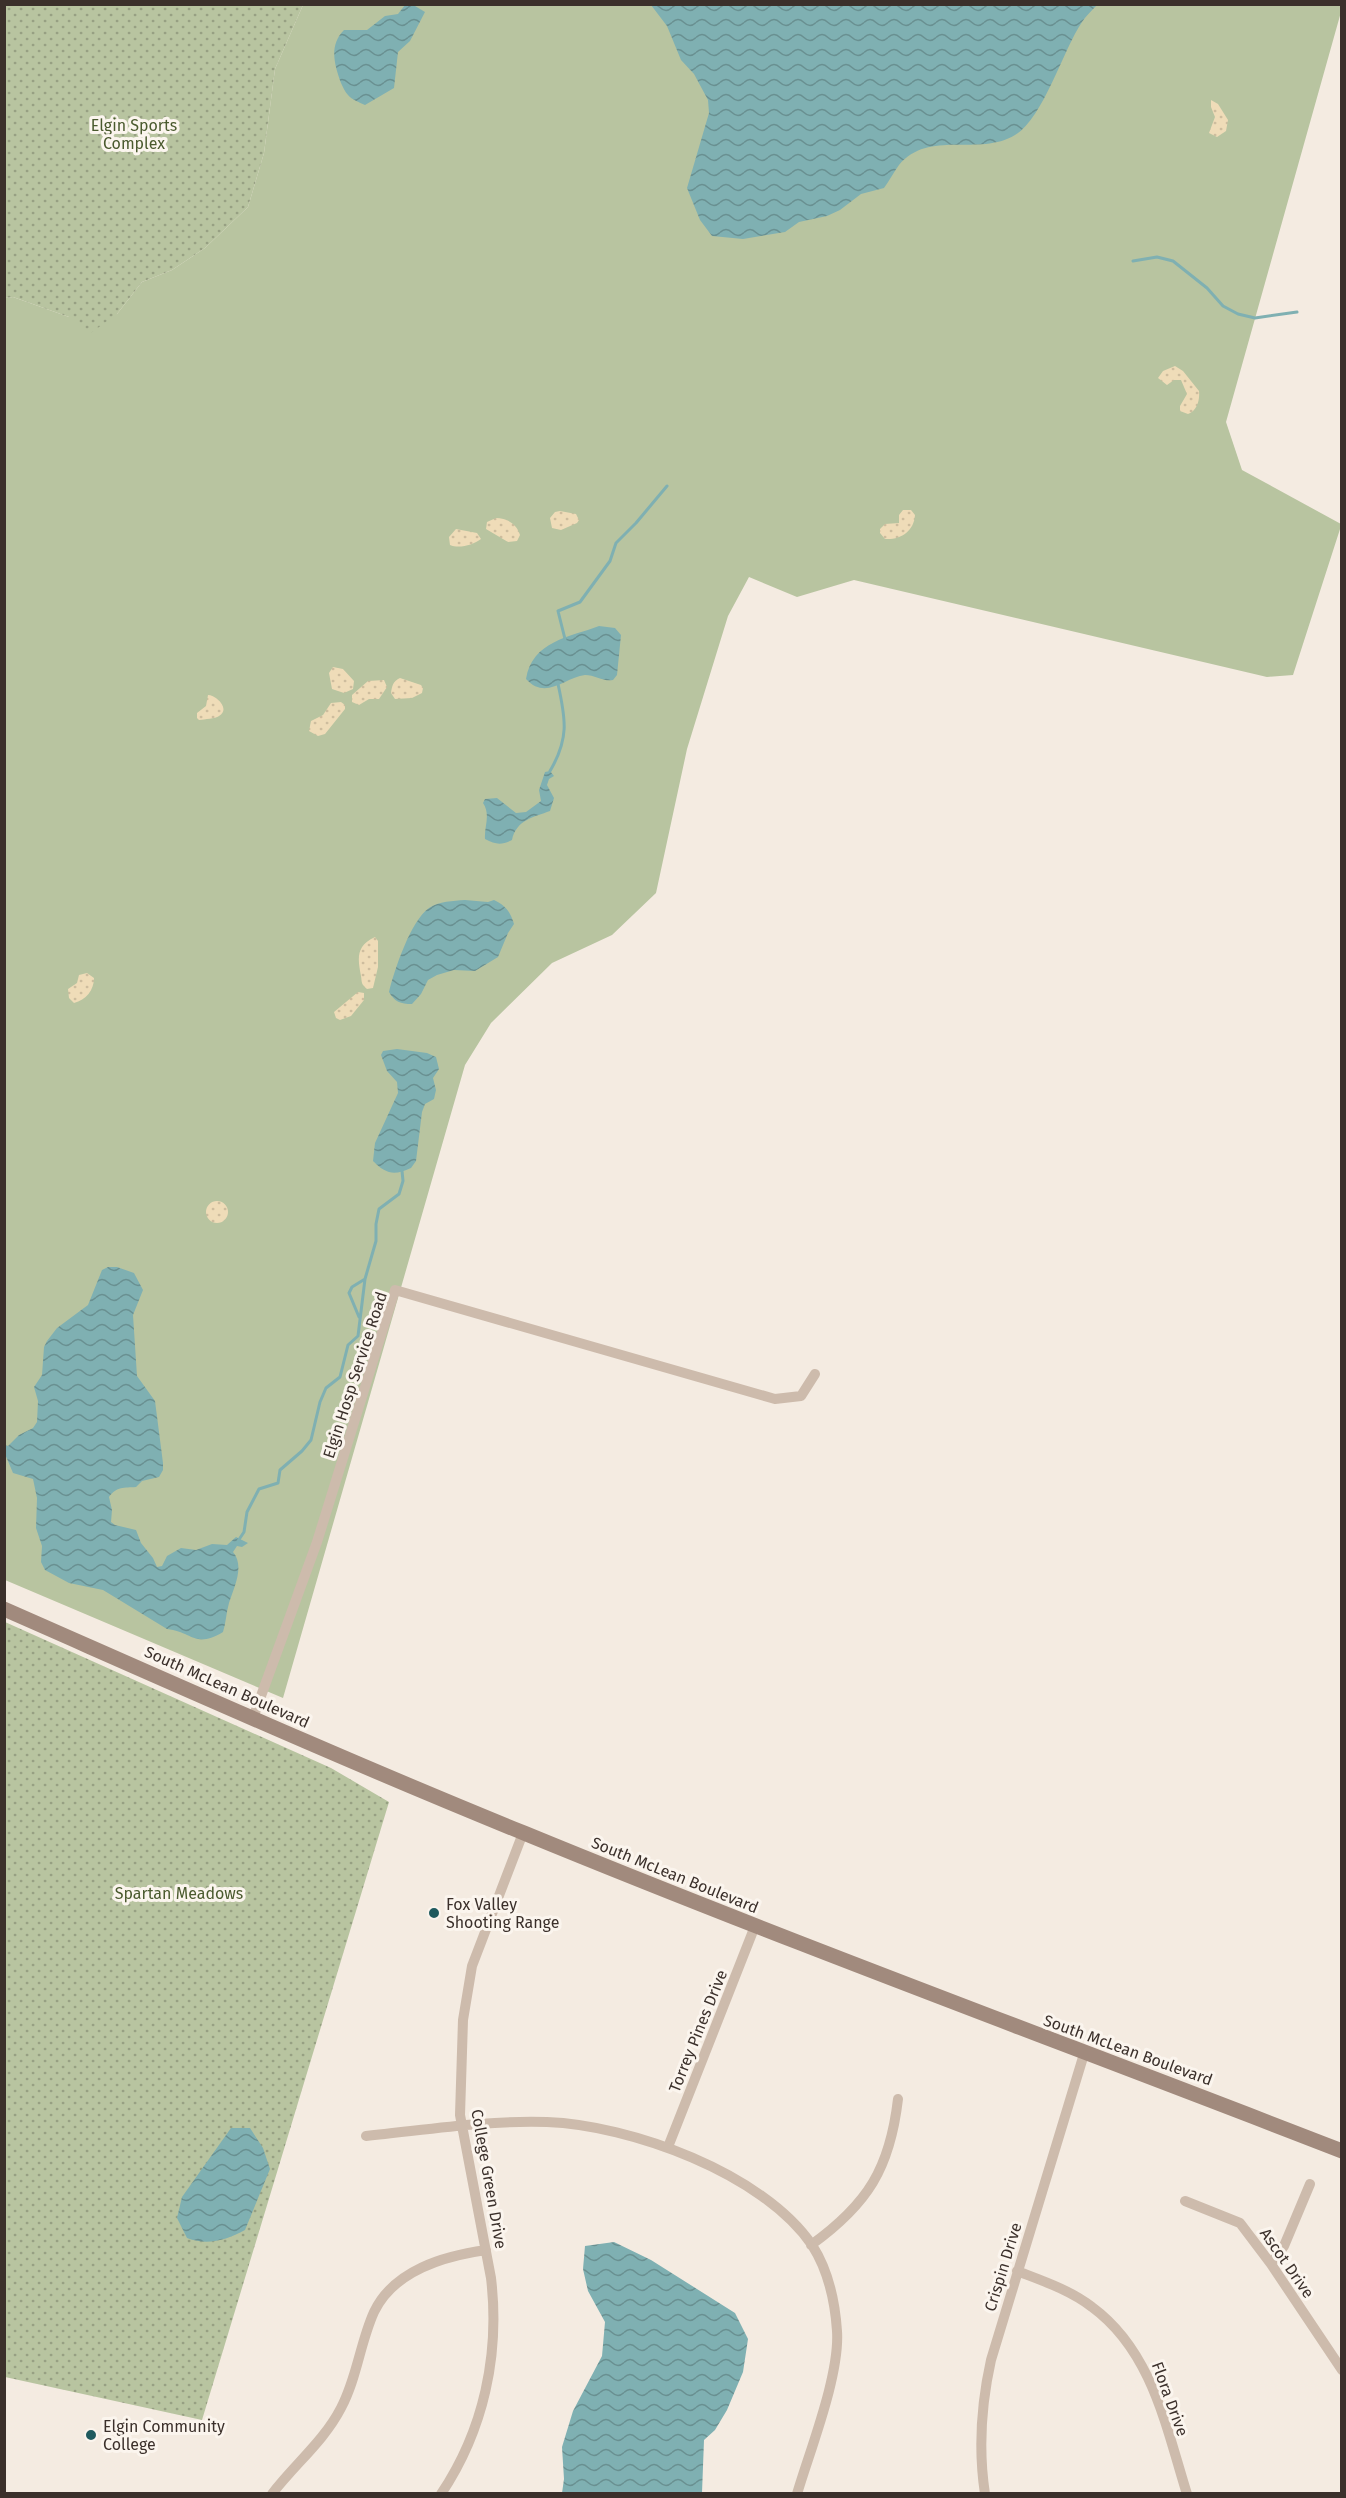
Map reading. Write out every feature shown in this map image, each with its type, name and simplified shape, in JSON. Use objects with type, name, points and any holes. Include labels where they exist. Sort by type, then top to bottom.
[{"type":"main road","name":"South McLean Boulevard","points":[[4,1609],[523,1833],[1084,2054],[1341,2151]]},
{"type":"street","name":"Elgin Hosp Service Road","points":[[253,1718],[289,1624],[320,1531],[395,1290],[775,1399],[801,1396],[814,1374]]},
{"type":"street","name":"College Green Drive","points":[[441,2493],[467,2448],[478,2418],[489,2377],[494,2346],[494,2304],[462,2125],[463,2020],[470,1976],[488,1920],[523,1833]]},
{"type":"street","name":"Torrey Pines Drive","points":[[668,2147],[755,1926]]},
{"type":"street","name":"Crispin Drive","points":[[985,2493],[981,2442],[984,2392],[991,2360],[1084,2054]]},
{"type":"street","points":[[811,2244],[852,2212],[874,2182],[889,2147],[898,2099]]},
{"type":"street","points":[[366,2136],[509,2122],[566,2123],[621,2133],[668,2147],[724,2174],[754,2192],[783,2214],[811,2244],[828,2279],[834,2302],[837,2333],[834,2363],[824,2405],[797,2493]]},
{"type":"street","points":[[1271,2264],[1284,2246],[1310,2184]]},
{"type":"street","name":"Ascot Drive","points":[[1185,2202],[1240,2223],[1271,2264],[1341,2370]]},
{"type":"street","points":[[272,2493],[325,2433],[340,2410],[350,2389],[375,2311],[389,2291],[420,2268],[486,2250]]},
{"type":"street","name":"Flora Drive","points":[[1017,2271],[1065,2290],[1092,2307],[1115,2326],[1139,2359],[1155,2392],[1187,2493]]},
{"type":"green space","name":"Elgin Sports Complex","points":[[4,5],[303,5],[275,69],[264,153],[248,207],[205,248],[172,270],[142,282],[117,314],[88,335],[69,317],[13,297],[5,298]]},
{"type":"green space","points":[[303,5],[1341,5],[1341,12],[1226,422],[1242,470],[1341,526],[1293,675],[1267,677],[854,580],[797,597],[749,577],[728,616],[687,749],[656,893],[612,935],[552,963],[491,1023],[465,1065],[283,1698],[5,1580],[5,298],[13,297],[69,317],[117,314],[142,282],[172,270],[205,248],[248,207],[264,153],[275,69]]},
{"type":"green space","name":"Spartan Meadows","points":[[5,1622],[331,1768],[389,1802],[202,2420],[5,2377]]},
{"type":"sand","points":[[1211,100],[1218,104],[1228,120],[1226,131],[1217,137],[1209,133],[1215,117]]},
{"type":"sand","points":[[1175,366],[1183,371],[1199,391],[1197,405],[1188,414],[1180,411],[1180,406],[1187,394],[1181,380],[1174,380],[1167,385],[1158,378],[1163,371]]},
{"type":"sand","points":[[903,510],[911,510],[915,515],[912,526],[901,536],[885,539],[880,529],[885,524],[899,523],[899,515]]},
{"type":"sand","points":[[555,512],[576,514],[579,520],[561,530],[552,528],[550,518]]},
{"type":"sand","points":[[496,518],[508,520],[514,525],[520,535],[517,541],[508,542],[486,529],[487,522]]},
{"type":"sand","points":[[456,529],[477,533],[481,539],[466,546],[450,545],[449,537]]},
{"type":"sand","points":[[333,667],[343,669],[354,681],[353,689],[344,693],[332,689],[329,673]]},
{"type":"sand","points":[[400,678],[421,685],[422,693],[412,698],[395,699],[391,693],[392,688],[394,682]]},
{"type":"sand","points":[[384,680],[387,687],[379,699],[369,699],[359,705],[352,702],[352,695],[368,681]]},
{"type":"sand","points":[[208,695],[215,697],[221,703],[222,713],[215,718],[199,720],[197,713],[206,706]]},
{"type":"sand","points":[[341,702],[345,705],[345,709],[325,734],[318,736],[309,731],[311,721],[323,715],[331,703]]},
{"type":"sand","points":[[375,937],[378,941],[378,967],[373,988],[367,989],[362,982],[359,954],[364,945]]},
{"type":"sand","points":[[87,973],[94,978],[93,987],[86,997],[74,1003],[69,998],[68,989],[77,983],[79,975]]},
{"type":"sand","points":[[358,992],[364,993],[364,1000],[351,1016],[340,1020],[336,1018],[334,1012]]},
{"type":"sand","points":[[217,1201],[225,1204],[228,1212],[225,1220],[217,1223],[209,1220],[206,1212],[209,1204]]},
{"type":"water","points":[[405,5],[415,6],[425,12],[410,41],[398,52],[394,88],[365,105],[354,100],[346,92],[336,69],[334,55],[339,36],[344,30],[367,30],[385,16],[398,14]]},
{"type":"water","points":[[651,5],[1097,5],[1075,34],[1035,115],[1015,135],[986,144],[939,145],[925,148],[911,154],[899,165],[884,188],[861,194],[840,210],[827,216],[799,222],[785,232],[743,239],[712,236],[700,220],[687,188],[709,113],[708,100],[694,74],[681,60],[667,26]]},
{"type":"water","points":[[599,626],[615,628],[621,635],[617,675],[613,680],[585,675],[556,686],[541,688],[526,679],[530,666],[544,648],[554,642]]},
{"type":"water","points":[[550,771],[554,776],[549,779],[547,785],[554,798],[550,811],[522,824],[517,828],[512,840],[508,842],[499,844],[485,839],[487,816],[483,803],[485,799],[497,798],[516,813],[526,812],[541,801],[539,790],[545,772]]},
{"type":"water","points":[[465,900],[488,902],[494,900],[509,912],[514,924],[498,957],[475,971],[454,970],[437,975],[428,980],[421,994],[412,1004],[401,1003],[393,998],[389,992],[399,959],[422,914],[437,904]]},
{"type":"water","points":[[397,1049],[427,1053],[436,1057],[439,1069],[433,1078],[436,1090],[434,1099],[425,1104],[422,1112],[416,1161],[411,1168],[395,1173],[382,1169],[373,1161],[375,1143],[398,1093],[397,1082],[387,1071],[381,1055],[383,1051]]},
{"type":"water","points":[[117,1267],[134,1273],[143,1290],[133,1315],[137,1376],[155,1401],[163,1463],[163,1470],[159,1477],[142,1481],[136,1487],[118,1489],[112,1493],[109,1497],[112,1510],[111,1522],[136,1530],[141,1543],[157,1567],[162,1566],[167,1556],[181,1548],[196,1550],[212,1544],[227,1545],[236,1537],[248,1543],[242,1547],[237,1546],[233,1552],[238,1564],[236,1584],[223,1632],[214,1637],[194,1638],[167,1629],[103,1590],[69,1583],[45,1570],[41,1562],[42,1546],[36,1528],[37,1498],[33,1479],[13,1473],[5,1454],[5,1445],[8,1446],[19,1435],[33,1428],[37,1422],[38,1401],[34,1387],[42,1375],[44,1347],[47,1341],[57,1328],[88,1305],[102,1270]]},
{"type":"water","points":[[231,2128],[250,2128],[263,2148],[270,2169],[245,2230],[231,2237],[210,2242],[187,2238],[177,2218],[182,2197]]},
{"type":"water","points":[[614,2242],[651,2260],[735,2313],[748,2339],[743,2372],[727,2410],[715,2430],[704,2440],[702,2493],[562,2493],[564,2479],[562,2447],[573,2411],[602,2356],[605,2322],[588,2291],[583,2269],[585,2246]]},
{"type":"waterway","points":[[1133,261],[1157,257],[1173,261],[1207,288],[1223,306],[1238,314],[1255,318],[1297,312]]},
{"type":"waterway","points":[[565,639],[558,611],[580,602],[610,561],[616,543],[667,486]]},
{"type":"waterway","points":[[550,771],[560,749],[564,729],[558,684]]},
{"type":"waterway","points":[[238,1541],[244,1532],[247,1512],[259,1489],[278,1483],[280,1470],[311,1440],[320,1402],[326,1388],[340,1377],[348,1345],[358,1336],[365,1279],[376,1241],[379,1209],[399,1194],[403,1181],[402,1171]]},
{"type":"waterway","points":[[359,1317],[349,1293],[352,1287],[365,1279]]},
{"type":"place","name":"Fox Valley Shooting Range","points":[[434,1913]]},
{"type":"place","name":"Elgin Community College","points":[[91,2435]]}]
